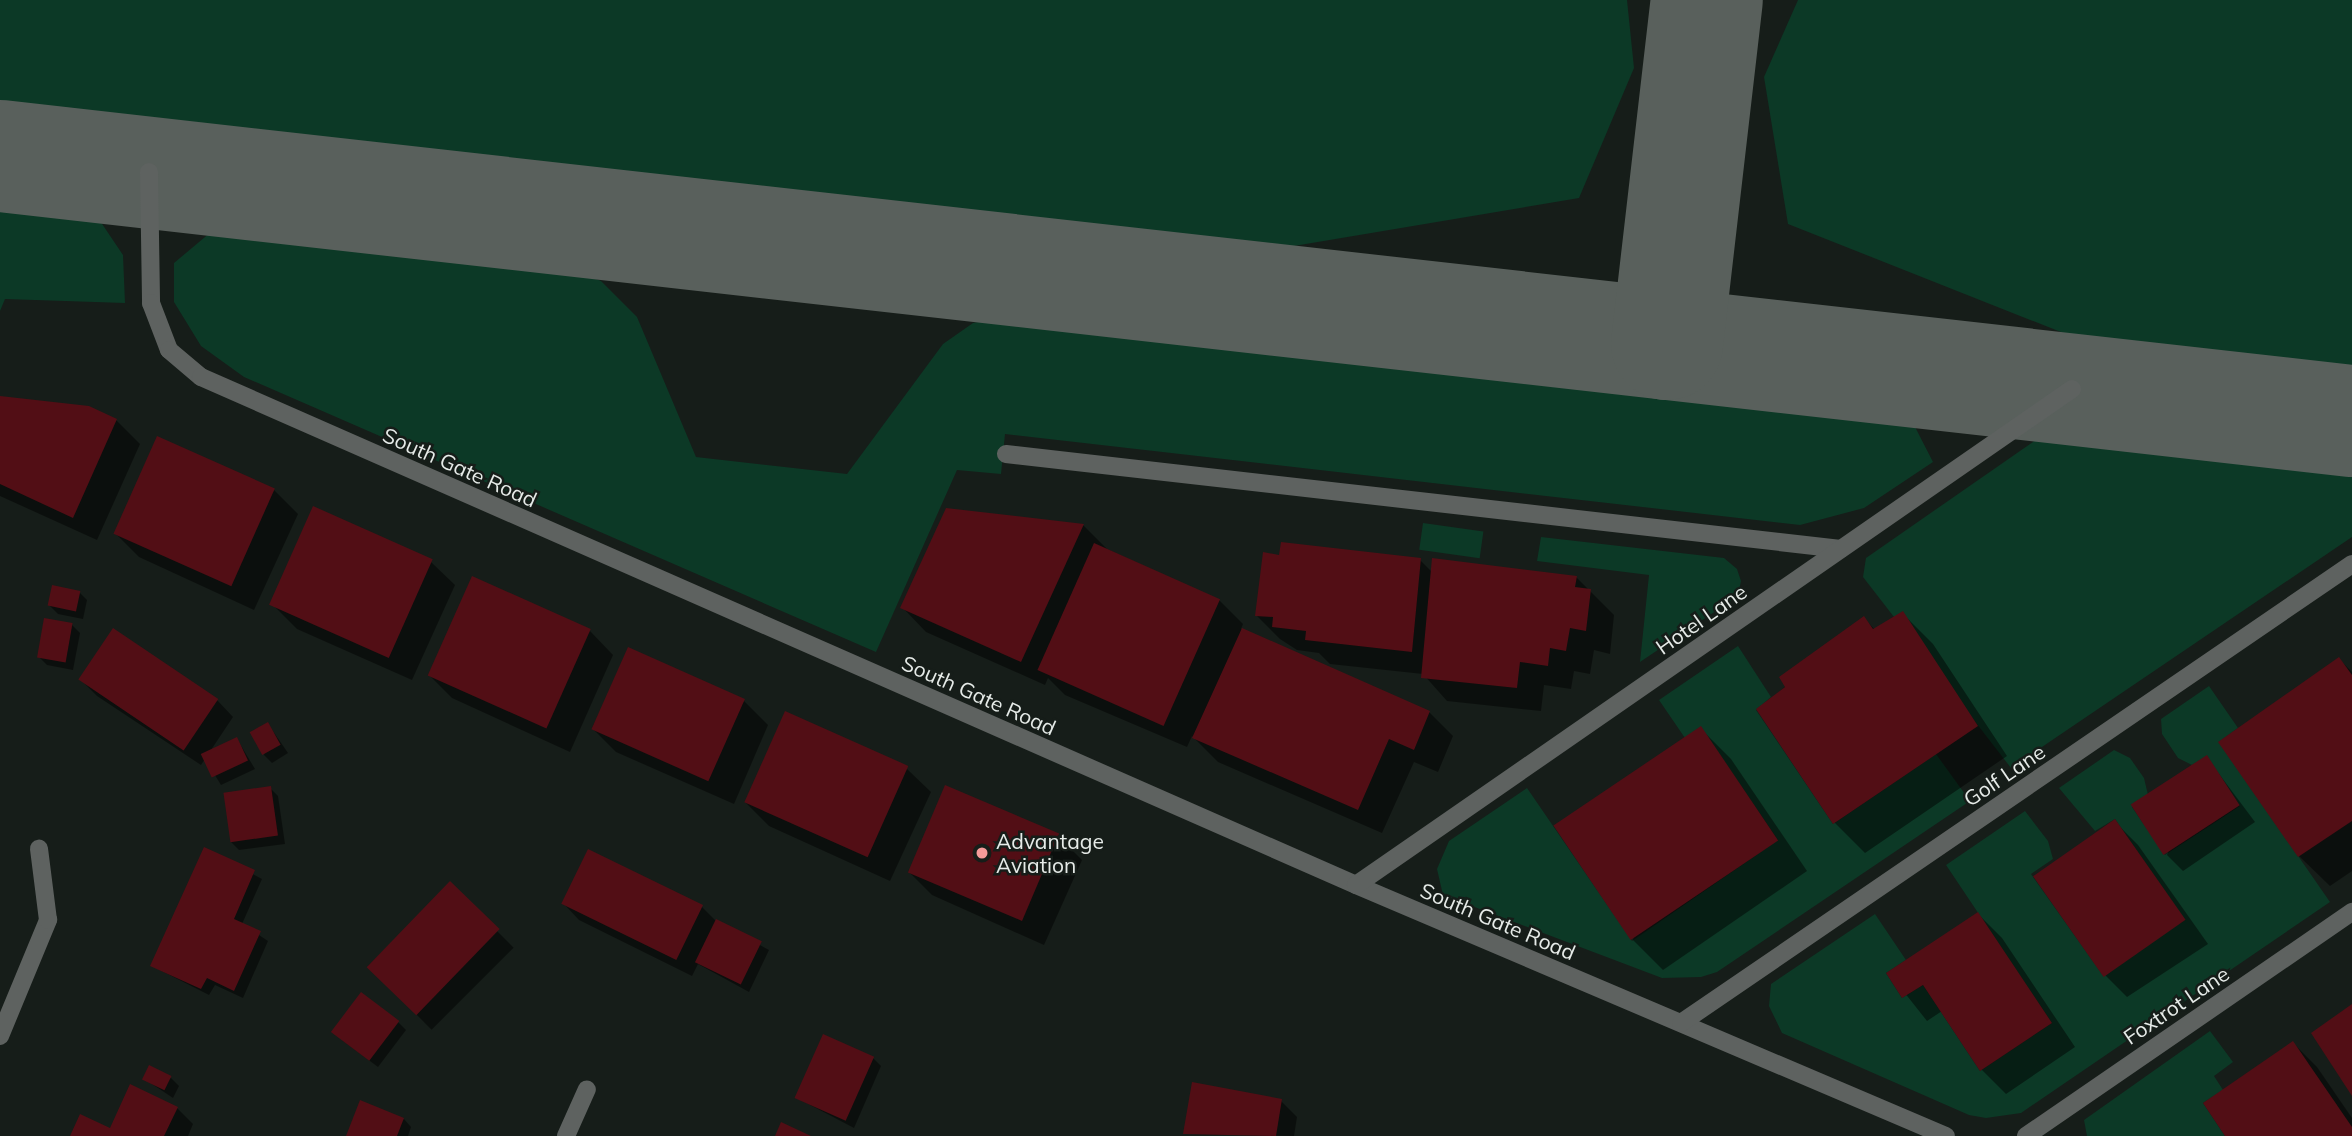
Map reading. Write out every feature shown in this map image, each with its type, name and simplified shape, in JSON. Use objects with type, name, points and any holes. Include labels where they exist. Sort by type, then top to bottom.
[{"type":"street","name":"South Gate Road","points":[[149,172],[151,303],[169,350],[201,377],[1356,886],[1947,1136]]},
{"type":"street","name":"Hotel Lane","points":[[1356,886],[2072,389]]},
{"type":"street","points":[[1006,454],[1840,549]]},
{"type":"street","name":"Golf Lane","points":[[1681,1023],[2352,564]]},
{"type":"street","points":[[0,1036],[48,920],[38,849]]},
{"type":"street","name":"Foxtrot Lane","points":[[2026,1136],[2352,912]]},
{"type":"street","points":[[566,1136],[587,1088]]},
{"type":"green space","points":[[0,0],[1627,0],[1634,68],[1579,198],[1276,249],[0,107]]},
{"type":"green space","points":[[1798,0],[2352,0],[2352,369],[2076,338],[1788,224],[1764,77]]},
{"type":"green space","points":[[0,197],[90,206],[123,255],[125,303],[5,299],[0,311]]},
{"type":"green space","points":[[217,227],[562,265],[601,281],[637,317],[696,457],[847,474],[943,344],[973,323],[1015,315],[1536,381],[1912,421],[1933,462],[1864,508],[1800,525],[1005,434],[1001,474],[957,470],[876,652],[244,377],[201,346],[174,302],[174,263]]},
{"type":"green space","points":[[2040,437],[2352,470],[2352,537],[2011,768],[1863,577],[1866,558]]},
{"type":"green space","points":[[1423,523],[1483,531],[1480,558],[1419,550]]},
{"type":"green space","points":[[1541,537],[1724,558],[1737,569],[1741,581],[1738,596],[1640,662],[1649,575],[1537,561]]},
{"type":"green space","points":[[1738,646],[1771,697],[1756,710],[1833,824],[1936,754],[1970,801],[1717,972],[1701,977],[1662,978],[1443,895],[1437,869],[1449,841],[1527,788],[1632,941],[1778,840],[1701,727],[1685,738],[1659,700]]},
{"type":"green space","points":[[2209,686],[2238,728],[2219,742],[2330,902],[2021,1113],[1986,1118],[1969,1115],[1782,1033],[1769,1006],[1771,984],[1875,914],[1906,960],[1886,973],[1902,998],[1923,985],[1980,1071],[2052,1023],[1946,865],[2025,811],[2048,841],[2053,859],[2031,874],[2102,974],[2185,920],[2115,819],[2095,831],[2059,788],[2114,750],[2130,758],[2144,778],[2148,795],[2132,807],[2165,855],[2240,806],[2207,756],[2192,765],[2178,758],[2162,734],[2161,719]]},
{"type":"green space","points":[[2210,1031],[2233,1062],[2214,1076],[2223,1090],[2203,1103],[2225,1136],[2087,1136],[2084,1120]]},
{"type":"building","points":[[0,396],[89,406],[117,419],[73,518],[0,484]]},
{"type":"building","points":[[157,436],[275,488],[231,586],[113,534]]},
{"type":"building","points":[[313,506],[433,559],[389,658],[269,605]]},
{"type":"building","points":[[946,508],[1084,524],[1021,662],[900,608]]},
{"type":"building","points":[[1281,542],[1421,558],[1412,652],[1305,640],[1306,631],[1272,627],[1273,617],[1255,616],[1263,552],[1279,555]]},
{"type":"building","points":[[1094,543],[1220,599],[1164,726],[1037,670]]},
{"type":"building","points":[[1432,558],[1577,576],[1575,587],[1591,589],[1586,631],[1570,628],[1566,651],[1550,648],[1548,666],[1520,662],[1517,688],[1421,678]]},
{"type":"building","points":[[472,576],[591,629],[546,728],[428,676]]},
{"type":"building","points":[[52,585],[80,591],[76,612],[48,606]]},
{"type":"building","points":[[1903,611],[1978,726],[1833,824],[1756,709],[1785,687],[1779,677],[1864,616],[1873,629]]},
{"type":"building","points":[[44,618],[73,623],[66,662],[37,657]]},
{"type":"building","points":[[113,628],[218,699],[184,750],[78,679]]},
{"type":"building","points":[[1242,628],[1430,711],[1414,750],[1389,739],[1358,810],[1192,738]]},
{"type":"building","points":[[628,647],[745,699],[708,781],[591,729]]},
{"type":"building","points":[[2339,657],[2352,675],[2352,821],[2298,857],[2218,742]]},
{"type":"building","points":[[785,711],[908,766],[868,857],[744,802]]},
{"type":"building","points":[[268,722],[281,745],[262,755],[250,732]]},
{"type":"building","points":[[1701,726],[1778,840],[1631,940],[1553,826]]},
{"type":"building","points":[[237,737],[248,761],[212,777],[201,754]]},
{"type":"building","points":[[2207,755],[2240,805],[2163,855],[2131,805]]},
{"type":"building","name":"Advantage Aviation","points":[[945,785],[1059,833],[1022,921],[908,872]]},
{"type":"building","points":[[271,786],[278,836],[230,842],[223,793]]},
{"type":"building","points":[[2115,819],[2186,920],[2104,977],[2033,876]]},
{"type":"building","points":[[204,847],[255,870],[234,919],[261,931],[234,991],[207,978],[201,989],[150,966]]},
{"type":"building","points":[[588,849],[703,905],[676,960],[561,904]]},
{"type":"building","points":[[450,881],[500,929],[416,1015],[367,967]]},
{"type":"building","points":[[1978,912],[2052,1023],[1980,1071],[1923,985],[1902,998],[1886,973]]},
{"type":"building","points":[[716,919],[762,941],[741,984],[695,962]]},
{"type":"building","points":[[361,992],[399,1021],[369,1061],[331,1032]]},
{"type":"building","points":[[2352,1004],[2352,1096],[2311,1033]]},
{"type":"building","points":[[823,1034],[874,1057],[846,1121],[795,1098]]},
{"type":"building","points":[[2293,1041],[2352,1127],[2352,1136],[2225,1136],[2203,1103]]},
{"type":"building","points":[[149,1065],[171,1076],[164,1090],[142,1079]]},
{"type":"building","points":[[1192,1082],[1282,1099],[1276,1136],[1183,1134]]},
{"type":"building","points":[[130,1084],[178,1107],[164,1136],[70,1136],[80,1114],[110,1128]]},
{"type":"building","points":[[360,1100],[404,1118],[397,1136],[346,1136]]},
{"type":"building","points":[[781,1122],[811,1136],[775,1136]]},
{"type":"taxiway","points":[[1667,344],[1707,0]]},
{"type":"taxiway","points":[[0,156],[2352,421]]},
{"type":"place","name":"Advantage Aviation","points":[[982,853]]}]
